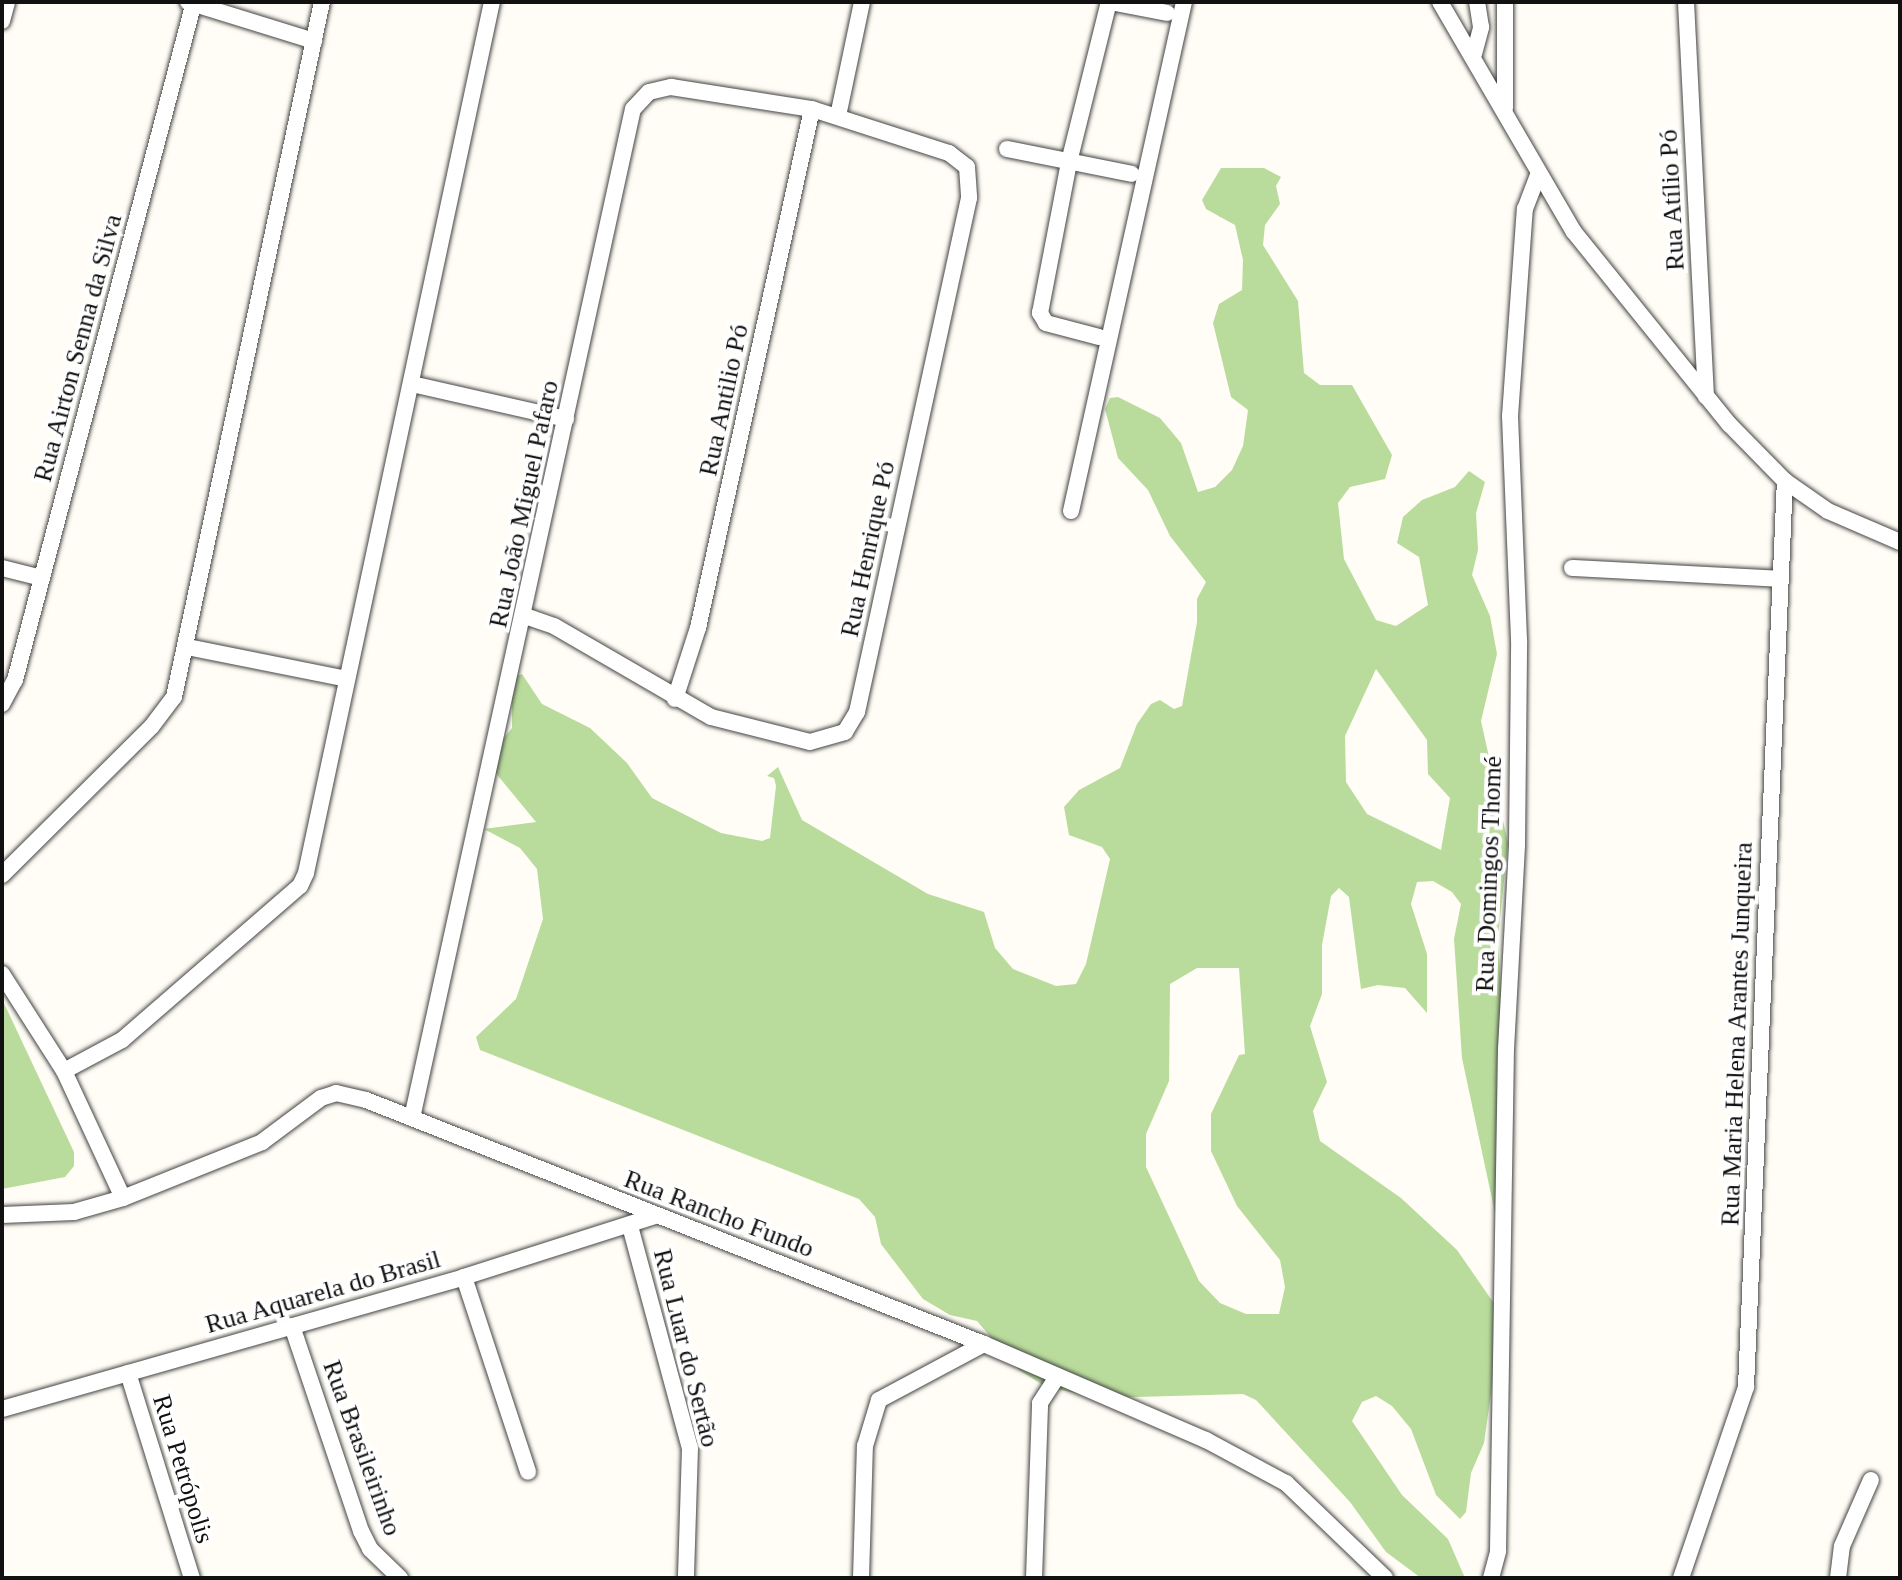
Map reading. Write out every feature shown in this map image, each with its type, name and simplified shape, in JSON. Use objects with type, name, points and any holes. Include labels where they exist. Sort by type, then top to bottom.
[{"type":"street","points":[[2,21],[7,2]]},
{"type":"street","points":[[2,875],[152,726],[174,697],[187,647],[246,343],[322,2]]},
{"type":"street","points":[[64,1071],[122,1040],[300,886],[412,384],[492,2]]},
{"type":"street","points":[[838,116],[862,2]]},
{"type":"street","points":[[1099,337],[1046,323],[1040,313],[1069,162],[1109,2],[1167,13]]},
{"type":"street","points":[[1071,511],[1184,2]]},
{"type":"street","points":[[1440,2],[1474,54],[1538,175],[1574,232],[1706,396],[1785,481],[1828,511],[1900,542]]},
{"type":"street","points":[[1474,54],[1481,27],[1477,2]]},
{"type":"street","points":[[1505,2],[1505,112]]},
{"type":"street","name":"Rua Atílio Pó","points":[[1686,2],[1706,396]]},
{"type":"street","points":[[192,3],[314,41]]},
{"type":"street","name":"Rua Airton Senna da Silva","points":[[2,704],[15,680],[192,3]]},
{"type":"street","name":"Rua João Miguel Pafaro","points":[[412,1118],[525,616],[633,109],[640,99],[671,87],[812,109],[838,116]]},
{"type":"street","name":"Rua Antilio Pó","points":[[675,699],[698,628],[812,109]]},
{"type":"street","name":"Rua Henrique Pó","points":[[525,616],[554,626],[675,699],[711,717],[810,742],[845,732],[857,712],[972,178],[949,153],[838,116]]},
{"type":"street","points":[[1007,149],[1132,174]]},
{"type":"street","name":"Rua Domingos Thomé","points":[[1491,1578],[1498,1551],[1506,1049],[1517,845],[1519,640],[1510,416],[1525,209],[1538,175]]},
{"type":"street","points":[[412,384],[566,419]]},
{"type":"street","name":"Rua Maria Helena Arantes Junqueira","points":[[1681,1578],[1746,1387],[1785,481]]},
{"type":"street","points":[[2,568],[42,578]]},
{"type":"street","points":[[1572,568],[1780,579]]},
{"type":"street","points":[[187,647],[347,679]]},
{"type":"street","points":[[2,974],[64,1071],[123,1198]]},
{"type":"street","name":"Rua Rancho Fundo","points":[[2,1215],[74,1212],[123,1198],[262,1142],[321,1098],[336,1093],[366,1100],[984,1344],[1056,1378],[1206,1440],[1275,1477],[1313,1506],[1385,1578]]},
{"type":"street","name":"Rua Aquarela do Brasil","points":[[2,1409],[464,1277],[655,1216]]},
{"type":"street","name":"Rua Luar do Sertão","points":[[630,1226],[690,1448],[686,1578]]},
{"type":"street","points":[[464,1277],[528,1472]]},
{"type":"street","name":"Rua Brasileirinho","points":[[292,1326],[361,1531],[370,1549],[400,1578]]},
{"type":"street","points":[[861,1578],[865,1446],[879,1400],[984,1344]]},
{"type":"street","name":"Rua Petrópolis","points":[[128,1373],[192,1578]]},
{"type":"street","points":[[1034,1578],[1040,1403],[1056,1378]]},
{"type":"street","points":[[1838,1578],[1842,1546],[1871,1480]]},
{"type":"green space","points":[[1221,168],[1264,168],[1281,177],[1276,186],[1280,204],[1265,225],[1263,245],[1298,301],[1304,373],[1320,385],[1352,385],[1392,455],[1385,479],[1350,487],[1338,503],[1344,559],[1376,620],[1396,626],[1428,605],[1419,557],[1397,543],[1403,517],[1422,500],[1455,487],[1469,471],[1485,482],[1476,513],[1478,550],[1472,575],[1490,616],[1497,654],[1481,721],[1508,843],[1498,937],[1503,1026],[1495,1213],[1462,1058],[1454,939],[1461,904],[1452,892],[1433,881],[1417,882],[1411,904],[1427,954],[1427,1013],[1405,988],[1378,985],[1361,989],[1349,897],[1339,888],[1331,896],[1322,945],[1322,994],[1310,1026],[1327,1082],[1313,1111],[1320,1141],[1401,1198],[1457,1250],[1502,1315],[1484,1443],[1471,1473],[1466,1512],[1460,1519],[1436,1495],[1411,1429],[1392,1406],[1376,1396],[1362,1402],[1352,1421],[1402,1495],[1448,1539],[1465,1578],[1421,1578],[1386,1552],[1350,1502],[1256,1400],[1243,1394],[1100,1398],[1046,1387],[1019,1370],[977,1321],[950,1315],[923,1299],[881,1244],[875,1217],[859,1199],[480,1050],[476,1037],[516,999],[543,919],[537,869],[520,848],[484,829],[536,822],[494,771],[496,748],[512,728],[512,678],[522,674],[542,704],[590,728],[627,763],[652,798],[721,833],[762,841],[770,838],[776,786],[774,778],[767,776],[778,767],[802,820],[928,894],[984,912],[995,948],[1013,969],[1056,986],[1076,984],[1086,964],[1110,859],[1102,847],[1069,835],[1064,807],[1079,790],[1120,768],[1137,724],[1151,704],[1160,700],[1174,709],[1182,706],[1197,622],[1197,599],[1206,582],[1170,536],[1148,490],[1118,458],[1105,409],[1110,398],[1118,397],[1160,418],[1181,443],[1198,492],[1215,487],[1232,470],[1243,446],[1248,410],[1231,397],[1213,323],[1219,304],[1242,290],[1243,260],[1235,225],[1206,209],[1202,200]],"holes":[[[1376,669],[1427,740],[1428,774],[1450,798],[1441,850],[1367,814],[1346,782],[1345,736]],[[1197,968],[1239,968],[1245,1054],[1239,1055],[1211,1114],[1211,1151],[1237,1206],[1280,1260],[1285,1287],[1279,1314],[1246,1314],[1220,1303],[1199,1281],[1146,1167],[1146,1134],[1169,1081],[1170,984]]]},
{"type":"green space","points":[[2,999],[74,1152],[74,1166],[65,1177],[2,1189]]}]
